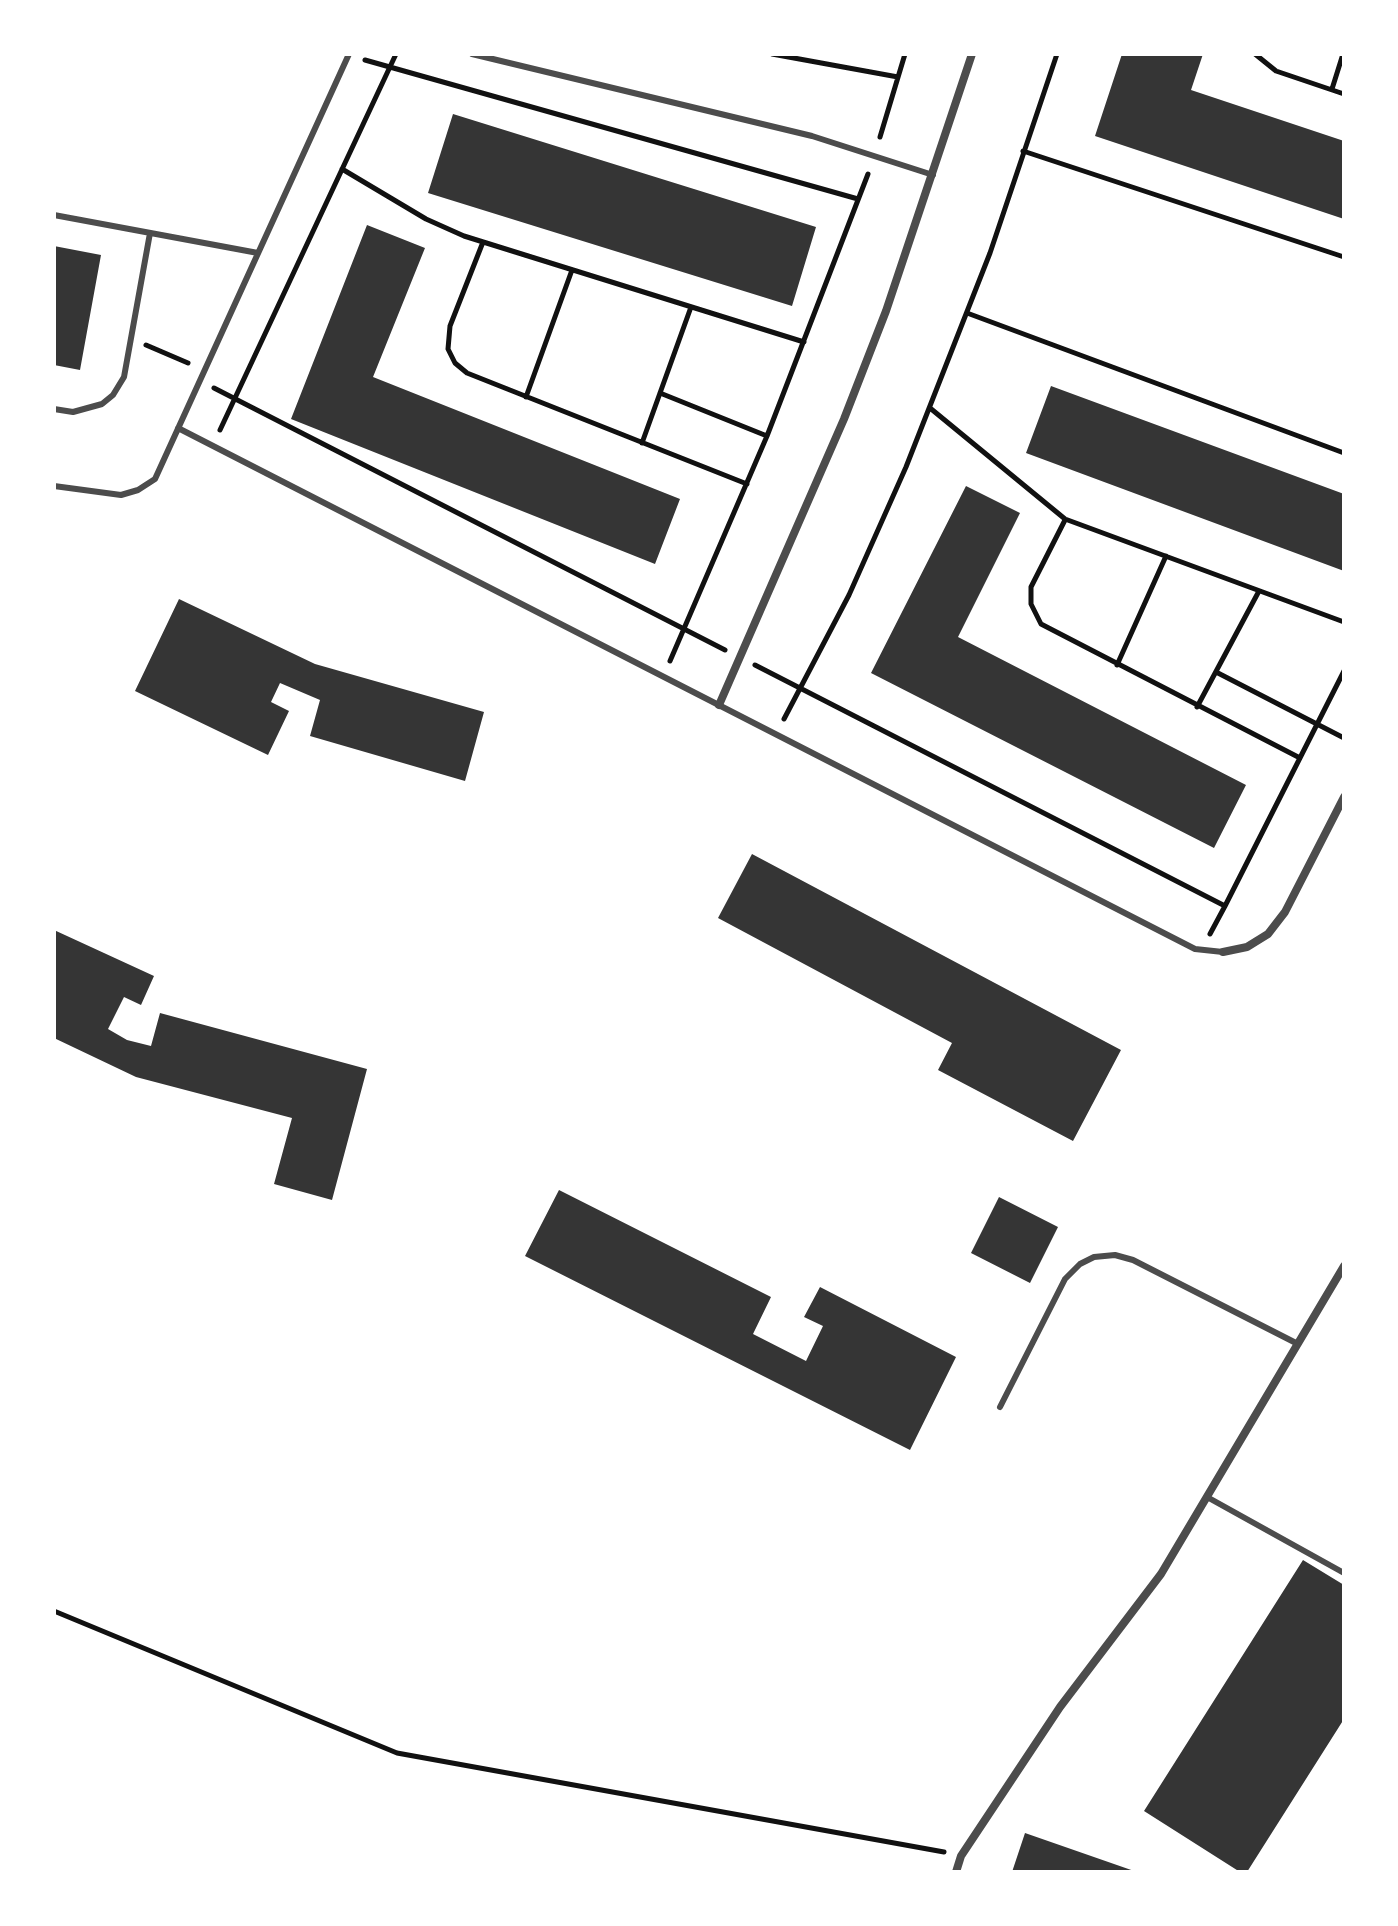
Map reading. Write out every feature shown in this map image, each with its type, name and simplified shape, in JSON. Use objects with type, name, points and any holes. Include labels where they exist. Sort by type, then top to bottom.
[{"type":"street","points":[[719,705],[844,419],[933,175],[972,54]]},
{"type":"street","points":[[1223,952],[1247,947],[1268,934],[1285,912],[1344,797]]},
{"type":"street","points":[[956,1872],[961,1856],[1060,1707],[1161,1574],[1344,1266]]},
{"type":"lane","points":[[472,54],[812,136],[933,175]]},
{"type":"lane","points":[[54,486],[121,495],[138,490],[155,479],[349,55]]},
{"type":"lane","points":[[54,215],[258,253]]},
{"type":"lane","points":[[54,409],[73,412],[102,404],[113,395],[124,377],[150,233]]},
{"type":"lane","points":[[178,428],[1195,949],[1223,952]]},
{"type":"lane","points":[[1000,1407],[1065,1279],[1080,1264],[1094,1257],[1115,1255],[1133,1260],[1296,1343]]},
{"type":"lane","points":[[1207,1497],[1344,1573]]},
{"type":"path","points":[[213,445],[396,54]]},
{"type":"path","points":[[772,54],[898,77]]},
{"type":"path","points":[[664,676],[804,342],[875,155],[905,54]]},
{"type":"path","points":[[777,734],[874,540],[930,408],[967,313],[1057,54]]},
{"type":"path","points":[[1255,54],[1268,67],[1344,94]]},
{"type":"path","points":[[1332,89],[1343,54]]},
{"type":"path","points":[[349,55],[858,199]]},
{"type":"path","points":[[1023,151],[1344,257]]},
{"type":"path","points":[[342,169],[426,219],[483,242],[804,342]]},
{"type":"path","points":[[483,242],[450,326],[448,349],[455,363],[467,373],[747,484]]},
{"type":"path","points":[[526,397],[572,270]]},
{"type":"path","points":[[642,443],[691,307]]},
{"type":"path","points":[[967,313],[1344,453]]},
{"type":"path","points":[[200,381],[1225,906],[1344,671]]},
{"type":"path","points":[[660,393],[767,436]]},
{"type":"path","points":[[930,408],[1065,519],[1344,622]]},
{"type":"path","points":[[1065,519],[1031,587],[1031,604],[1041,624],[1052,633],[1300,758]]},
{"type":"path","points":[[1117,665],[1166,556]]},
{"type":"path","points":[[1197,707],[1259,591]]},
{"type":"path","points":[[1216,672],[1344,738]]},
{"type":"path","points":[[54,1611],[397,1753],[961,1856]]},
{"type":"building","points":[[1122,54],[1203,54],[1191,90],[1344,141],[1344,219],[1095,136]]},
{"type":"building","points":[[453,114],[816,227],[792,306],[428,193]]},
{"type":"building","points":[[367,225],[425,248],[373,377],[680,499],[655,564],[291,419]]},
{"type":"building","points":[[54,246],[101,255],[80,370],[54,365]]},
{"type":"building","points":[[1051,386],[1344,494],[1344,571],[1026,453]]},
{"type":"building","points":[[966,486],[1020,513],[958,637],[1246,785],[1214,848],[871,673]]},
{"type":"building","points":[[179,599],[315,664],[484,712],[465,781],[310,736],[320,700],[280,683],[271,702],[289,711],[268,755],[135,691]]},
{"type":"building","points":[[752,854],[1121,1050],[1073,1141],[938,1070],[952,1043],[718,918]]},
{"type":"building","points":[[54,930],[154,976],[141,1005],[124,997],[108,1029],[127,1040],[151,1046],[160,1013],[367,1069],[332,1200],[274,1184],[292,1118],[136,1077],[54,1038]]},
{"type":"building","points":[[559,1190],[771,1297],[753,1334],[806,1361],[823,1326],[804,1317],[820,1287],[956,1357],[910,1450],[525,1256]]},
{"type":"building","points":[[999,1197],[1058,1227],[1030,1283],[971,1253]]},
{"type":"building","points":[[1303,1560],[1344,1585],[1344,1719],[1247,1872],[1240,1872],[1144,1811]]},
{"type":"building","points":[[1025,1833],[1137,1872],[1012,1872]]}]
